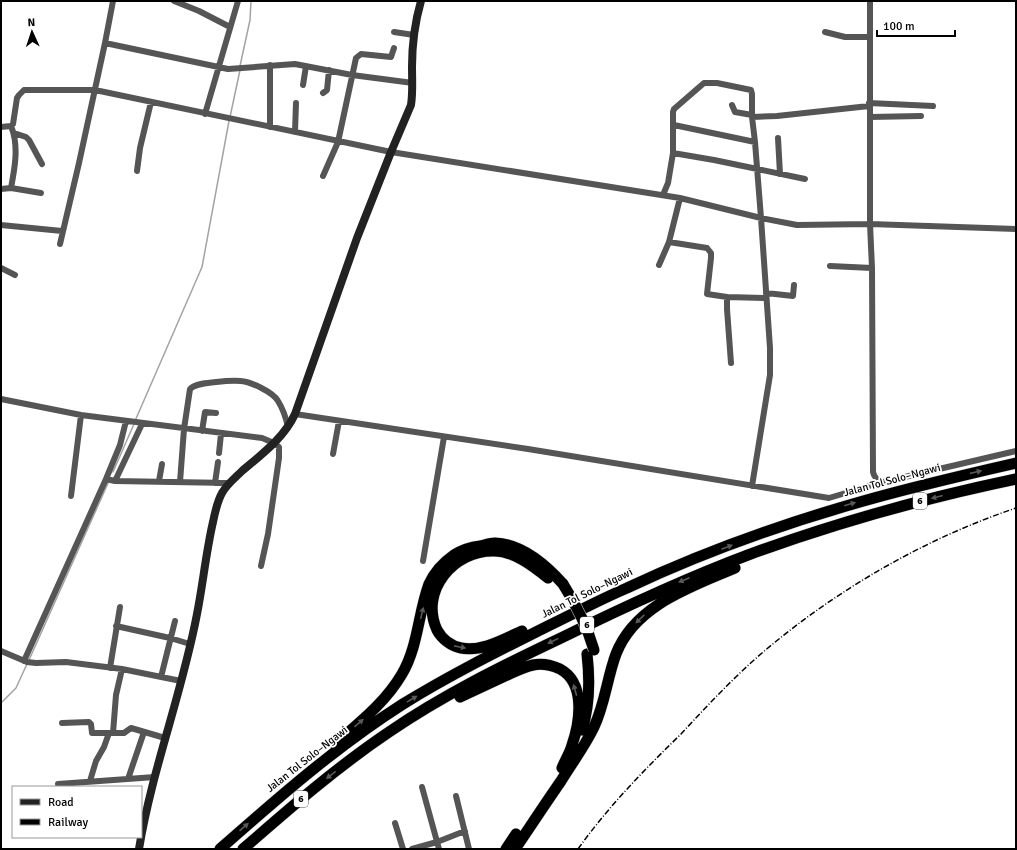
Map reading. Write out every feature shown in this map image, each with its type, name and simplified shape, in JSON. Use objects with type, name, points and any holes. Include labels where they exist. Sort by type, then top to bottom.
[{"type":"highway","name":"Jalan Tol Solo–Ngawi","points":[[220,849],[316,766],[403,704],[507,646],[626,588],[689,561],[815,515],[945,479],[1016,463]]},
{"type":"highway","name":"6","points":[[243,849],[300,799],[362,751],[414,715],[514,660],[632,603],[747,555],[826,529],[898,507],[1016,480]]},
{"type":"highway","points":[[506,849],[566,767],[584,747],[602,708],[616,655],[622,642],[637,621],[659,604],[706,580],[826,529]]},
{"type":"highway","points":[[269,806],[319,757],[368,716],[393,688],[402,674],[416,640],[429,584],[449,558],[460,551],[472,547],[493,543],[503,544],[527,554],[554,574],[591,652],[589,695],[586,718],[566,767],[515,849]]},
{"type":"highway","points":[[560,586],[518,558],[494,551],[475,554],[458,561],[449,568],[441,579],[434,593],[432,617],[439,634],[452,645],[467,648],[483,647],[626,588]]},
{"type":"highway","points":[[362,751],[449,702],[519,670],[532,665],[544,664],[553,666],[565,672],[576,689],[579,711],[578,722],[566,767]]},
{"type":"main road","points":[[142,834],[155,777],[197,615],[212,524],[219,499],[229,483],[274,442],[288,427],[295,414],[355,245],[411,105],[414,35],[421,1]]},
{"type":"main road","points":[[139,849],[141,838]]},
{"type":"street","points":[[60,244],[79,163],[113,1]]},
{"type":"street","points":[[174,1],[190,4],[230,27]]},
{"type":"street","points":[[205,114],[238,1]]},
{"type":"street","points":[[870,1],[869,104],[872,268],[873,472],[878,483]]},
{"type":"street","points":[[394,32],[414,35]]},
{"type":"street","points":[[825,32],[845,37],[870,37]]},
{"type":"street","points":[[105,43],[228,69],[295,64],[352,75],[413,83]]},
{"type":"street","points":[[323,176],[338,142],[356,58],[359,55],[391,57],[394,48]]},
{"type":"street","points":[[270,65],[270,128]]},
{"type":"street","points":[[304,85],[306,66]]},
{"type":"street","points":[[323,93],[327,90],[329,70]]},
{"type":"street","points":[[663,195],[668,182],[673,153],[674,126],[672,116],[674,109],[706,83],[717,83],[750,89],[752,94],[752,116],[756,142],[770,348],[770,373],[752,486]]},
{"type":"street","points":[[11,126],[14,122],[17,98],[24,90],[94,90],[338,142],[391,152],[680,198],[761,218],[801,226],[870,224],[1016,229]]},
{"type":"street","points":[[137,171],[140,148],[151,102]]},
{"type":"street","points":[[295,132],[296,103]]},
{"type":"street","points":[[732,105],[733,110],[736,113],[752,116],[777,116],[869,104],[933,106]]},
{"type":"street","points":[[870,117],[921,116]]},
{"type":"street","points":[[1,127],[11,126]]},
{"type":"street","points":[[11,126],[14,133],[16,164],[11,188]]},
{"type":"street","points":[[674,126],[756,142]]},
{"type":"street","points":[[14,133],[26,137],[29,140],[42,164]]},
{"type":"street","points":[[778,138],[780,174]]},
{"type":"street","points":[[673,153],[805,179]]},
{"type":"street","points":[[1,189],[11,188],[41,193]]},
{"type":"street","points":[[659,265],[669,242],[680,198]]},
{"type":"street","points":[[1,225],[62,231]]},
{"type":"street","points":[[669,242],[709,250],[711,258],[707,294],[727,297],[766,295],[792,296],[794,285]]},
{"type":"street","points":[[830,266],[872,268]]},
{"type":"street","points":[[1,268],[15,275]]},
{"type":"street","points":[[727,297],[731,363]]},
{"type":"street","points":[[180,482],[184,429],[190,389],[192,387],[207,383],[233,380],[250,384],[276,398],[283,409],[288,427]]},
{"type":"street","points":[[1,399],[81,416],[262,438],[274,442],[279,447],[279,458],[268,534],[261,566]]},
{"type":"street","points":[[202,431],[205,412],[216,413]]},
{"type":"street","points":[[295,414],[829,498],[878,483],[1016,451]]},
{"type":"street","points":[[71,496],[81,416]]},
{"type":"street","points":[[333,454],[339,420]]},
{"type":"street","points":[[26,661],[135,423]]},
{"type":"street","points":[[110,480],[120,445],[135,423]]},
{"type":"street","points":[[219,453],[221,434]]},
{"type":"street","points":[[423,561],[444,437]]},
{"type":"street","points":[[215,482],[218,462]]},
{"type":"street","points":[[159,481],[162,464]]},
{"type":"street","points":[[110,480],[229,483]]},
{"type":"street","points":[[110,668],[120,607]]},
{"type":"street","points":[[161,677],[175,621]]},
{"type":"street","points":[[116,626],[190,644]]},
{"type":"street","points":[[1,651],[26,661],[36,663],[58,661],[110,668],[181,681]]},
{"type":"street","points":[[90,781],[96,761],[111,733],[116,694],[122,670]]},
{"type":"street","points":[[62,723],[89,722],[91,724],[93,734],[124,733],[131,728],[165,738]]},
{"type":"street","points":[[128,779],[144,732]]},
{"type":"street","points":[[58,784],[155,777]]},
{"type":"street","points":[[422,787],[439,849]]},
{"type":"street","points":[[456,796],[469,849]]},
{"type":"street","points":[[395,823],[403,849]]},
{"type":"street","points":[[412,849],[437,842],[465,831]]},
{"type":"waterway","points":[[240,66],[250,20],[251,1]]},
{"type":"waterway","points":[[230,117],[240,70]]},
{"type":"waterway","points":[[135,421],[202,267],[229,121]]},
{"type":"waterway","points":[[113,472],[134,424]]},
{"type":"waterway","points":[[29,660],[109,481]]},
{"type":"waterway","points":[[1,703],[16,688],[27,664]]},
{"type":"railway","points":[[578,849],[627,789],[710,703],[741,672],[790,630],[820,608],[882,568],[948,535],[1016,508]]}]
